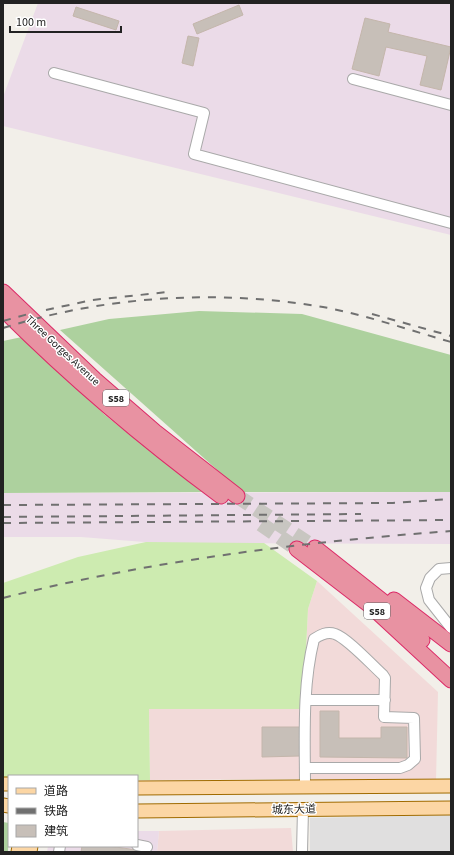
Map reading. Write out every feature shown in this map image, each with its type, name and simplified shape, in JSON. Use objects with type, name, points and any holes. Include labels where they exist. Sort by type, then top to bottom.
[{"type":"highway","name":"Three Gorges Avenue","points":[[3,292],[95,380],[155,432],[236,496]]},
{"type":"highway","name":"Three Gorges Avenue","points":[[3,309],[49,355],[91,392],[169,458],[221,496]]},
{"type":"highway","name":"S58","points":[[451,644],[351,567],[316,548],[387,605],[451,669]]},
{"type":"highway","name":"S58","points":[[297,549],[371,606],[451,680]]},
{"type":"main road","name":"城东大道","points":[[138,788],[451,786]]},
{"type":"main road","name":"城东大道","points":[[138,811],[451,808]]},
{"type":"street","points":[[54,73],[204,113],[194,154],[451,223]]},
{"type":"street","points":[[353,79],[451,105]]},
{"type":"street","points":[[451,567],[439,569],[430,578],[426,588],[429,600],[451,628]]},
{"type":"street","points":[[305,768],[400,768],[413,762],[415,759],[414,718],[384,717],[385,678],[344,640],[334,634],[322,634],[314,639],[310,658],[306,700],[305,768],[305,787]]},
{"type":"street","points":[[306,700],[385,700]]},
{"type":"street","points":[[302,852],[303,809]]},
{"type":"shaded area","points":[[38,3],[451,3],[451,235],[3,126],[3,97]]},
{"type":"shaded area","points":[[451,492],[451,544],[157,543],[81,537],[3,537],[3,493]]},
{"type":"shaded area","points":[[317,581],[438,692],[436,781],[303,779],[150,780],[149,709],[303,709],[308,609]]},
{"type":"shaded area","points":[[451,815],[451,852],[310,852],[310,818]]},
{"type":"shaded area","points":[[291,828],[293,852],[157,852],[159,831]]},
{"type":"shaded area","points":[[138,831],[159,831],[157,852],[47,852],[48,847],[138,847]]},
{"type":"green space","points":[[199,311],[302,314],[451,355],[451,492],[242,492],[60,330],[109,319]]},
{"type":"green space","points":[[22,337],[105,415],[202,492],[3,493],[3,341]]},
{"type":"green space","points":[[146,542],[264,543],[317,581],[308,609],[303,709],[149,709],[150,780],[138,780],[138,775],[8,775],[8,778],[3,778],[3,583],[78,557]]},
{"type":"green space","points":[[3,822],[8,823],[8,847],[8,852],[3,852]]},
{"type":"building","points":[[239,5],[243,15],[197,34],[193,24]]},
{"type":"building","points":[[76,7],[119,21],[116,30],[73,16]]},
{"type":"building","points":[[365,18],[390,24],[388,32],[451,47],[441,90],[420,85],[427,56],[386,47],[379,76],[352,69]]},
{"type":"building","points":[[188,36],[199,38],[193,66],[182,63]]},
{"type":"building","points":[[320,711],[339,711],[339,738],[381,738],[381,727],[407,727],[407,758],[320,757]]},
{"type":"building","points":[[262,727],[300,727],[300,756],[262,757]]},
{"type":"building","points":[[82,847],[115,847],[152,852],[81,852]]},
{"type":"tunnel","points":[[237,496],[315,548]]},
{"type":"tunnel","points":[[261,524],[297,549]]},
{"type":"railway","points":[[46,310],[92,300],[168,292]]},
{"type":"railway","points":[[3,328],[42,317],[121,303],[202,297],[242,298],[283,301],[339,310],[451,342]]},
{"type":"railway","points":[[3,321],[32,313]]},
{"type":"railway","points":[[372,314],[451,336]]},
{"type":"railway","points":[[3,505],[393,503],[451,499]]},
{"type":"railway","points":[[3,517],[361,514]]},
{"type":"railway","points":[[3,523],[451,520]]},
{"type":"railway","points":[[3,598],[114,573],[169,563],[282,547],[451,531]]}]
